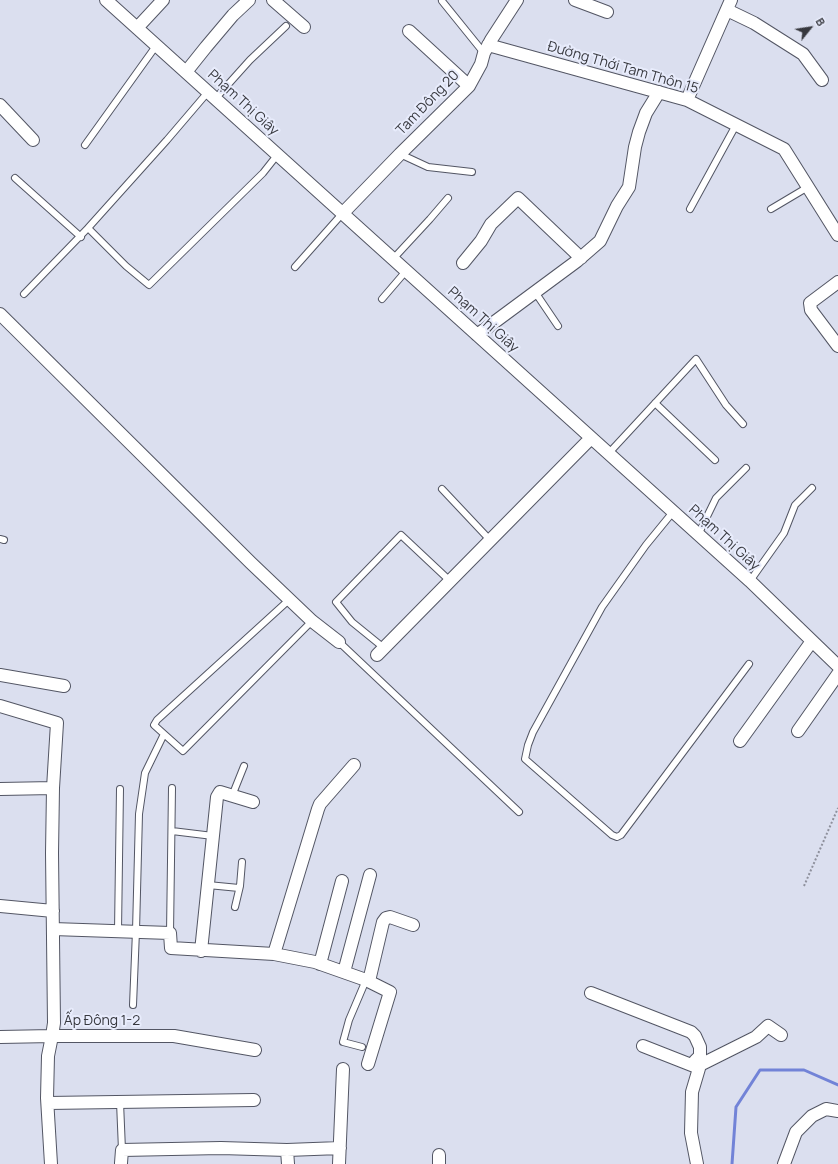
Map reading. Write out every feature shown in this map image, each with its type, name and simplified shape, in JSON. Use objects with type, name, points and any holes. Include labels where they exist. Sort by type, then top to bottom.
[{"type":"street","name":"Phạm Thị Giây","points":[[106,0],[750,581],[838,666]]},
{"type":"street","points":[[137,28],[163,0]]},
{"type":"street","points":[[186,72],[224,26],[249,0]]},
{"type":"street","points":[[273,0],[304,27]]},
{"type":"street","name":"Tam Đông 20","points":[[342,214],[469,86],[481,64],[486,49],[517,0]]},
{"type":"street","points":[[576,0],[607,12]]},
{"type":"street","points":[[687,100],[729,5],[754,24],[803,54],[822,80]]},
{"type":"street","points":[[409,31],[469,86]]},
{"type":"street","name":"Đường Thới Tam Thôn 15","points":[[486,49],[687,100],[784,149],[838,235]]},
{"type":"street","points":[[477,335],[581,258],[600,241],[617,206],[629,187],[635,147],[639,132],[646,113],[659,92]]},
{"type":"street","points":[[0,105],[33,140]]},
{"type":"street","points":[[463,263],[481,241],[491,224],[518,198],[581,258]]},
{"type":"street","points":[[838,282],[810,303],[811,310],[838,346]]},
{"type":"street","points":[[0,314],[240,552],[312,620],[339,642]]},
{"type":"street","points":[[381,652],[591,438]]},
{"type":"street","points":[[740,741],[812,641]]},
{"type":"street","points":[[798,732],[838,674]]},
{"type":"street","points":[[0,675],[64,686]]},
{"type":"street","points":[[0,706],[57,723],[53,788],[52,853],[54,1024],[52,1036],[0,1037]]},
{"type":"street","points":[[274,954],[320,804],[354,765]]},
{"type":"street","points":[[0,789],[53,788]]},
{"type":"street","points":[[201,951],[217,797],[220,792],[253,802]]},
{"type":"street","points":[[344,972],[370,875]]},
{"type":"street","points":[[320,964],[342,881]]},
{"type":"street","points":[[0,906],[53,911]]},
{"type":"street","points":[[368,980],[383,922],[386,918],[390,917],[413,925]]},
{"type":"street","points":[[53,929],[170,933],[171,948],[201,951],[274,954],[320,964],[368,980],[390,992],[368,1064]]},
{"type":"street","points":[[591,993],[691,1032],[695,1036],[700,1047],[700,1056],[695,1061],[700,1066]]},
{"type":"street","points":[[643,1046],[700,1066],[756,1037],[768,1026],[781,1035]]},
{"type":"street","name":"Ấp Đông 1-2","points":[[51,1164],[48,1104],[48,1056],[52,1036],[174,1036],[255,1050]]},
{"type":"street","points":[[697,1164],[691,1133],[692,1095],[700,1066]]},
{"type":"street","points":[[339,1164],[343,1069]]},
{"type":"street","points":[[48,1104],[254,1100]]},
{"type":"street","points":[[784,1164],[796,1132],[812,1116],[826,1109],[838,1111]]},
{"type":"street","points":[[121,1163],[122,1150],[221,1148],[287,1150],[340,1148]]},
{"type":"street","points":[[287,1150],[288,1164]]},
{"type":"lane","points":[[442,0],[486,49]]},
{"type":"lane","points":[[24,294],[81,237],[167,140],[211,95],[286,26]]},
{"type":"lane","points":[[85,145],[156,46]]},
{"type":"lane","points":[[690,209],[736,125]]},
{"type":"lane","points":[[88,228],[126,266],[149,285],[263,173],[278,154]]},
{"type":"lane","points":[[400,154],[428,167],[472,172]]},
{"type":"lane","points":[[15,178],[81,237]]},
{"type":"lane","points":[[771,209],[808,187]]},
{"type":"lane","points":[[393,259],[448,198]]},
{"type":"lane","points":[[295,267],[342,214]]},
{"type":"lane","points":[[382,299],[406,271]]},
{"type":"lane","points":[[534,292],[558,326]]},
{"type":"lane","points":[[608,454],[696,360],[726,405],[743,424]]},
{"type":"lane","points":[[655,403],[715,460]]},
{"type":"lane","points":[[698,535],[716,498],[746,468]]},
{"type":"lane","points":[[750,581],[784,533],[795,505],[812,488]]},
{"type":"lane","points":[[442,489],[490,540]]},
{"type":"lane","points":[[673,512],[646,545],[602,607],[533,732],[528,745],[526,759],[612,835],[617,837],[621,835],[749,664]]},
{"type":"lane","points":[[381,652],[352,622],[336,602],[401,535],[450,581]]},
{"type":"lane","points":[[290,599],[157,720],[154,725],[183,751],[312,620]]},
{"type":"lane","points":[[339,642],[519,812]]},
{"type":"lane","points":[[133,1005],[139,814],[145,773],[164,734]]},
{"type":"lane","points":[[232,796],[244,766]]},
{"type":"lane","points":[[170,933],[172,788]]},
{"type":"lane","points":[[118,931],[120,789]]},
{"type":"lane","points":[[172,831],[213,836]]},
{"type":"lane","points":[[235,907],[242,862]]},
{"type":"lane","points":[[208,885],[239,888]]},
{"type":"lane","points":[[362,1047],[343,1042],[349,1020],[368,980]]},
{"type":"lane","points":[[120,1102],[122,1150]]},
{"type":"path","points":[[804,886],[838,808]]},
{"type":"waterway","points":[[732,1164],[736,1107],[760,1070],[804,1070],[838,1085]]}]
